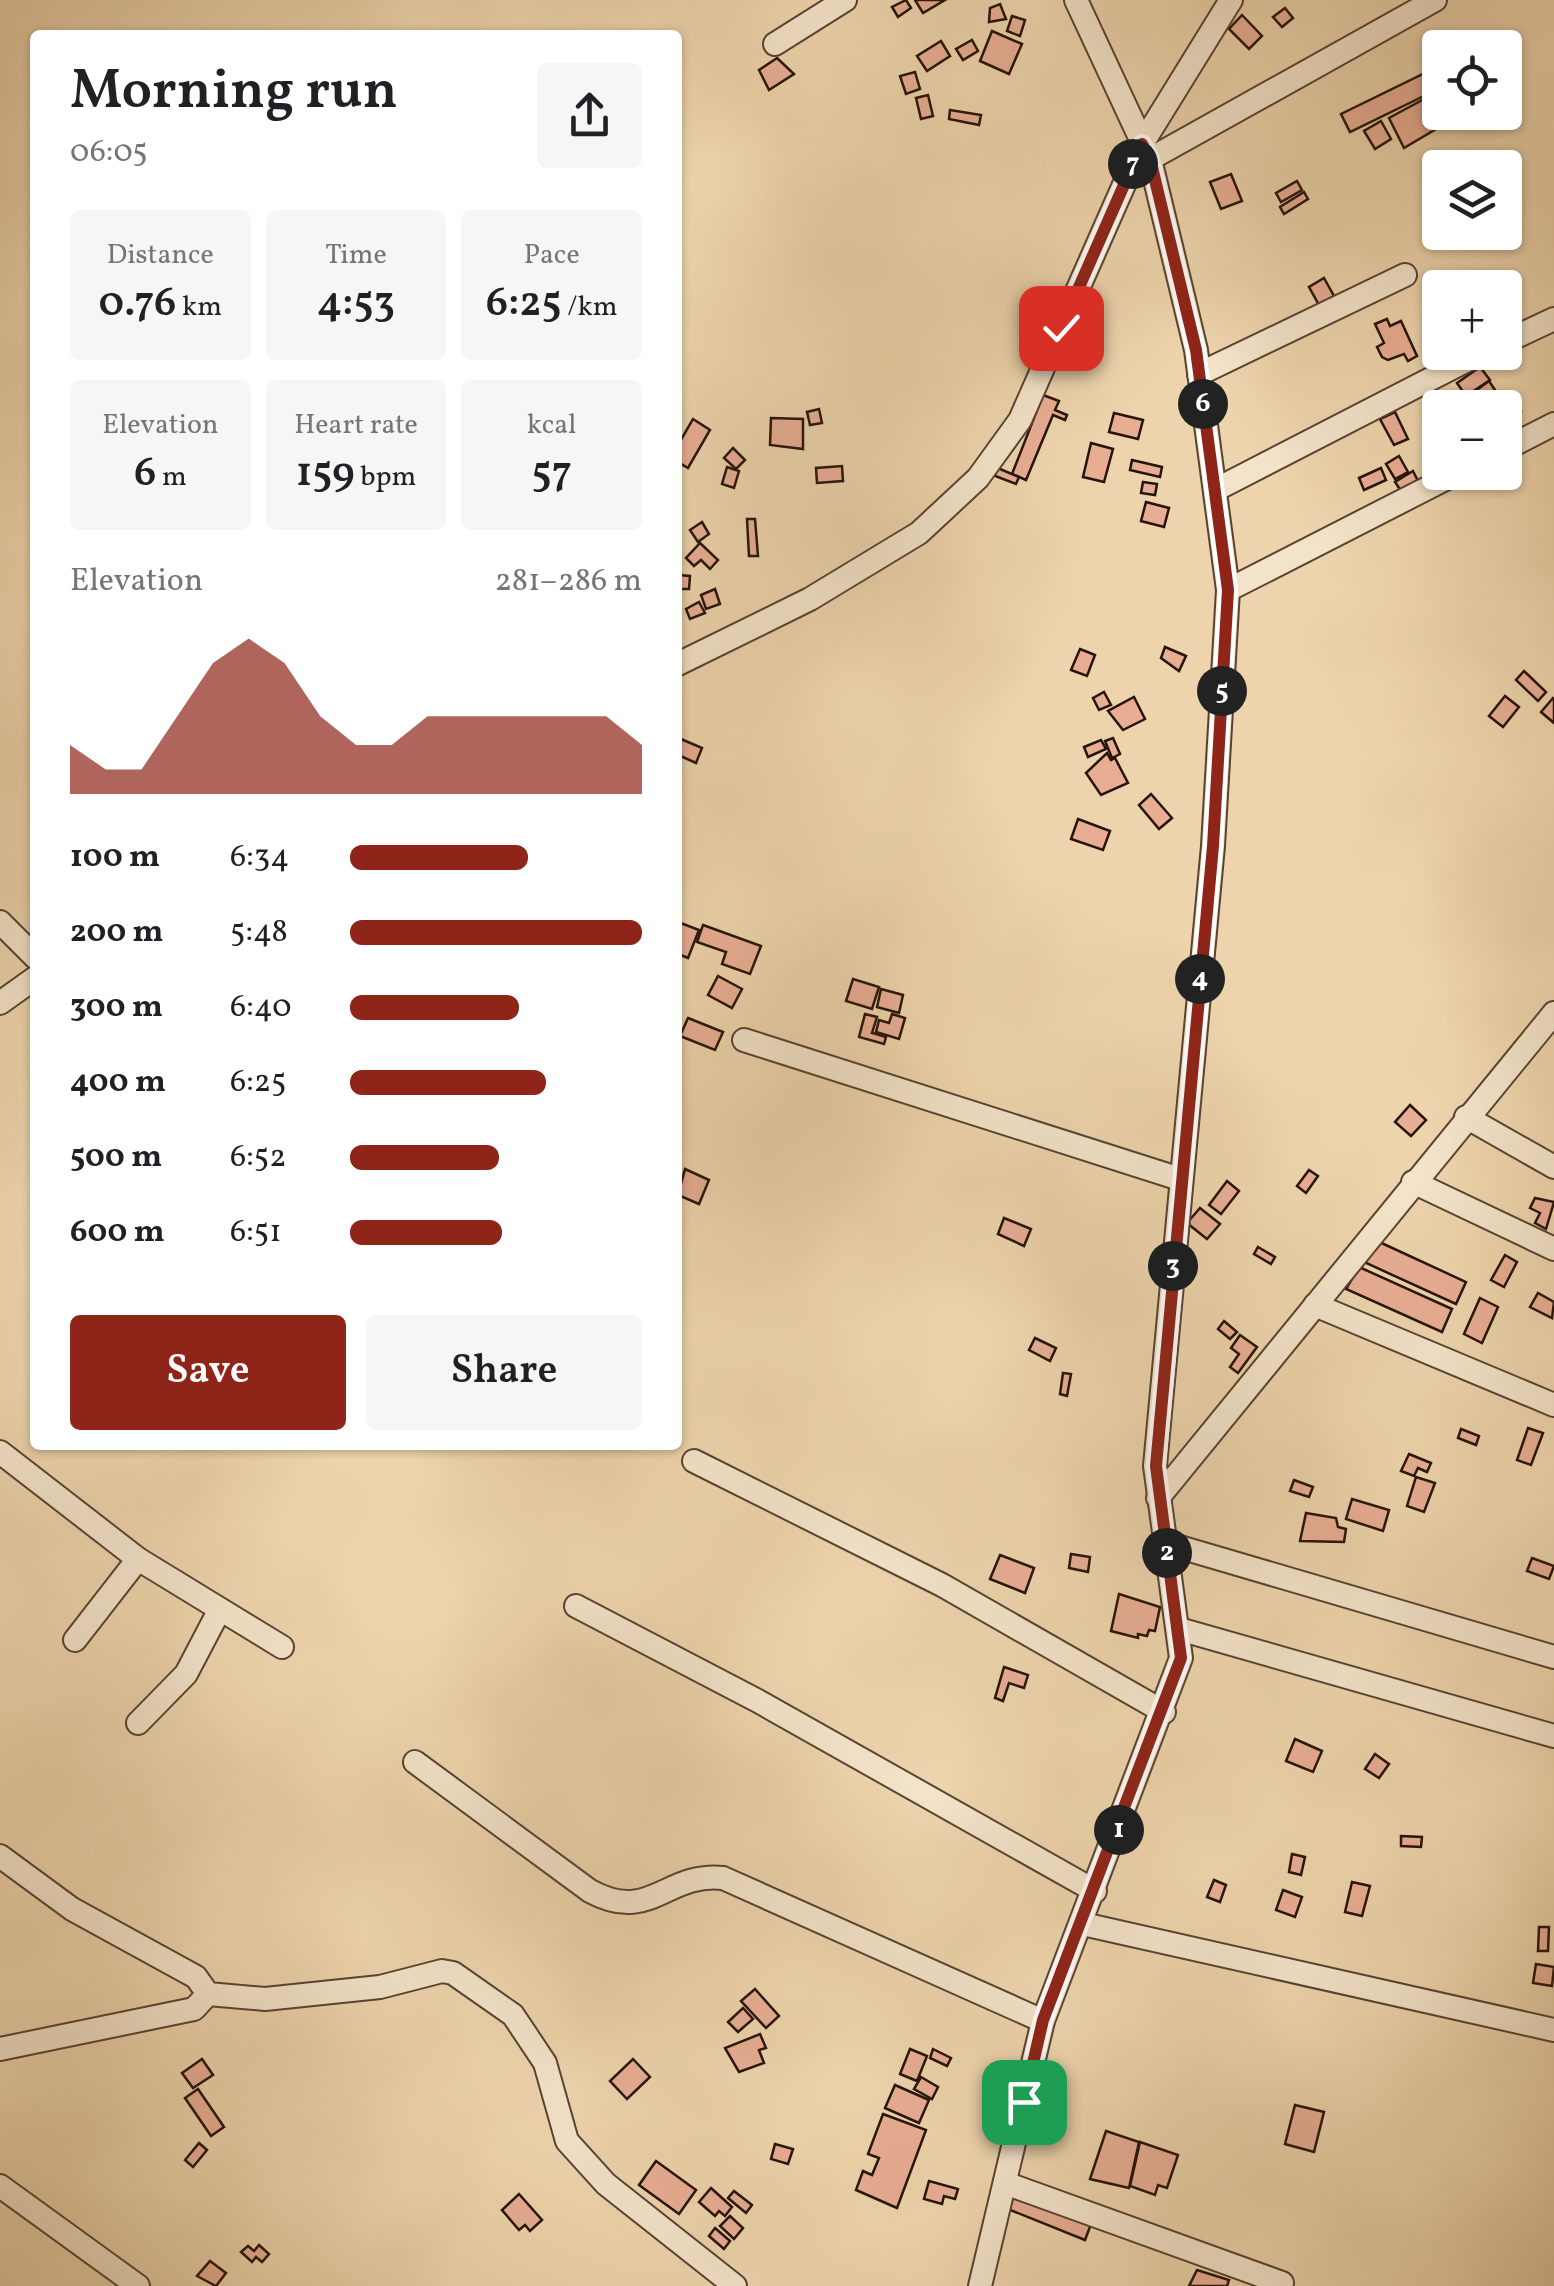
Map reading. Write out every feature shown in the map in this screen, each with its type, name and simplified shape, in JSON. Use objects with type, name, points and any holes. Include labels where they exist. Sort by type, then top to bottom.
[{"type":"street","points":[[775,44],[845,0]]},
{"type":"street","points":[[980,2286],[1043,2020],[1096,1891],[1181,1658],[1156,1466],[1213,846],[1228,590],[1199,374],[1146,152],[1076,0]]},
{"type":"street","points":[[682,662],[810,599],[919,532],[978,478],[1020,420],[1146,152],[1232,0]]},
{"type":"street","points":[[1146,152],[1435,0]]},
{"type":"street","points":[[1199,374],[1405,275]]},
{"type":"street","points":[[1522,334],[1554,319]]},
{"type":"street","points":[[1215,490],[1448,370]]},
{"type":"street","points":[[1522,440],[1554,424]]},
{"type":"street","points":[[1228,590],[1424,490]]},
{"type":"street","points":[[0,922],[30,952]]},
{"type":"street","points":[[0,1004],[30,982]]},
{"type":"street","points":[[1158,1498],[1554,1013]]},
{"type":"street","points":[[744,1040],[1180,1180]]},
{"type":"street","points":[[1466,1117],[1554,1166]]},
{"type":"street","points":[[1413,1182],[1554,1250]]},
{"type":"street","points":[[1315,1305],[1554,1405]]},
{"type":"street","points":[[0,1452],[138,1558],[282,1647]]},
{"type":"street","points":[[694,1461],[942,1586],[1164,1712]]},
{"type":"street","points":[[1166,1543],[1554,1657]]},
{"type":"street","points":[[75,1640],[138,1558]]},
{"type":"street","points":[[576,1606],[758,1700],[1096,1891]]},
{"type":"street","points":[[138,1723],[186,1674],[219,1611]]},
{"type":"street","points":[[1178,1629],[1554,1736]]},
{"type":"street","points":[[415,1762],[590,1891],[616,1905],[629,1904],[706,1876],[723,1878],[1043,2020]]},
{"type":"street","points":[[0,1856],[72,1909],[196,1978],[208,1994],[265,1999],[380,1987],[442,1970],[453,1973],[496,2000],[546,2063],[567,2141],[606,2184],[735,2286]]},
{"type":"street","points":[[1083,1924],[1554,2030]]},
{"type":"street","points":[[0,2049],[194,2008],[208,1994]]},
{"type":"street","points":[[1005,2183],[1282,2283]]},
{"type":"street","points":[[0,2186],[138,2286]]},
{"type":"building","points":[[906,0],[911,8],[898,17],[892,7]]},
{"type":"building","points":[[915,0],[945,0],[923,13]]},
{"type":"building","points":[[1000,4],[1006,19],[989,22],[990,8]]},
{"type":"building","points":[[1285,8],[1293,18],[1282,27],[1273,17]]},
{"type":"building","points":[[1242,15],[1262,36],[1249,49],[1229,29]]},
{"type":"building","points":[[1012,16],[1025,20],[1020,36],[1007,31]]},
{"type":"building","points":[[992,31],[1022,44],[1009,74],[980,61]]},
{"type":"building","points":[[972,40],[978,51],[963,60],[956,49]]},
{"type":"building","points":[[941,41],[950,56],[927,71],[917,56]]},
{"type":"building","points":[[777,58],[794,74],[769,90],[759,70]]},
{"type":"building","points":[[915,72],[920,89],[906,94],[900,76]]},
{"type":"building","points":[[1422,74],[1422,97],[1350,132],[1341,114]]},
{"type":"building","points":[[928,95],[933,116],[921,119],[916,98]]},
{"type":"building","points":[[1422,100],[1422,130],[1434,130],[1404,148],[1389,118]]},
{"type":"building","points":[[950,110],[981,115],[979,125],[949,119]]},
{"type":"building","points":[[1381,121],[1391,139],[1375,149],[1364,131]]},
{"type":"building","points":[[1231,174],[1242,201],[1221,209],[1210,182]]},
{"type":"building","points":[[1297,181],[1302,190],[1281,202],[1276,193]]},
{"type":"building","points":[[1304,192],[1308,199],[1284,214],[1280,207]]},
{"type":"building","points":[[1324,278],[1334,296],[1319,305],[1309,287]]},
{"type":"building","points":[[1387,319],[1390,326],[1401,321],[1417,356],[1408,361],[1404,354],[1388,360],[1382,357],[1377,347],[1384,343],[1375,324]]},
{"type":"building","points":[[1476,370],[1482,370],[1490,380],[1475,390],[1462,390],[1457,383]]},
{"type":"building","points":[[1489,381],[1495,390],[1477,390]]},
{"type":"building","points":[[1043,395],[1059,401],[1055,410],[1067,415],[1065,420],[1053,415],[1026,480],[1012,474]]},
{"type":"building","points":[[819,409],[822,423],[810,425],[807,412]]},
{"type":"building","points":[[1395,412],[1408,439],[1394,445],[1380,419]]},
{"type":"building","points":[[1114,413],[1143,420],[1138,439],[1109,432]]},
{"type":"building","points":[[771,418],[803,419],[803,449],[770,445]]},
{"type":"building","points":[[693,419],[710,430],[688,468],[682,464],[682,438]]},
{"type":"building","points":[[1091,443],[1113,449],[1104,482],[1083,477]]},
{"type":"building","points":[[733,448],[745,460],[736,469],[724,458]]},
{"type":"building","points":[[1399,456],[1408,472],[1395,479],[1386,464]]},
{"type":"building","points":[[1132,460],[1162,467],[1160,477],[1130,470]]},
{"type":"building","points":[[842,466],[843,481],[817,483],[816,468]]},
{"type":"building","points":[[993,466],[1019,477],[1016,484],[990,474]]},
{"type":"building","points":[[727,467],[739,471],[734,488],[722,484]]},
{"type":"building","points":[[1381,468],[1386,480],[1364,490],[1359,478]]},
{"type":"building","points":[[1413,471],[1418,481],[1401,491],[1395,482]]},
{"type":"building","points":[[1143,482],[1157,484],[1155,495],[1141,493]]},
{"type":"building","points":[[1146,502],[1169,508],[1164,527],[1141,521]]},
{"type":"building","points":[[747,519],[755,519],[758,556],[749,556]]},
{"type":"building","points":[[702,522],[709,534],[698,542],[690,530]]},
{"type":"building","points":[[700,543],[718,560],[710,569],[701,560],[694,566],[686,558]]},
{"type":"building","points":[[682,575],[690,576],[689,589],[682,589]]},
{"type":"building","points":[[715,589],[720,604],[706,609],[701,595]]},
{"type":"building","points":[[699,602],[705,613],[690,619],[686,609]]},
{"type":"building","points":[[1165,647],[1186,656],[1179,671],[1161,658]]},
{"type":"building","points":[[1080,649],[1095,655],[1087,676],[1071,670]]},
{"type":"building","points":[[1524,671],[1546,692],[1538,701],[1516,680]]},
{"type":"building","points":[[1104,692],[1111,705],[1099,710],[1093,698]]},
{"type":"building","points":[[1505,696],[1519,707],[1503,727],[1489,716]]},
{"type":"building","points":[[1134,697],[1145,719],[1123,730],[1108,711]]},
{"type":"building","points":[[1554,699],[1554,723],[1541,712]]},
{"type":"building","points":[[1113,738],[1120,754],[1112,758],[1105,741]]},
{"type":"building","points":[[682,739],[702,748],[696,763],[682,757]]},
{"type":"building","points":[[1101,740],[1106,749],[1088,757],[1084,747]]},
{"type":"building","points":[[1107,753],[1111,760],[1115,758],[1128,783],[1101,795],[1086,773]]},
{"type":"building","points":[[1151,794],[1172,818],[1159,829],[1139,805]]},
{"type":"building","points":[[1078,819],[1110,831],[1103,850],[1071,839]]},
{"type":"building","points":[[682,924],[699,930],[688,958],[682,956]]},
{"type":"building","points":[[703,925],[761,946],[750,974],[722,964],[726,952],[697,942]]},
{"type":"building","points":[[718,976],[742,989],[732,1008],[708,995]]},
{"type":"building","points":[[853,979],[879,987],[872,1009],[846,1001]]},
{"type":"building","points":[[881,989],[903,995],[899,1013],[877,1007]]},
{"type":"building","points":[[865,1014],[877,1017],[872,1033],[886,1037],[884,1044],[859,1037]]},
{"type":"building","points":[[892,1014],[905,1018],[899,1039],[876,1032],[879,1020],[889,1023]]},
{"type":"building","points":[[688,1018],[723,1032],[715,1050],[682,1037]]},
{"type":"building","points":[[1410,1105],[1426,1120],[1411,1136],[1395,1122]]},
{"type":"building","points":[[685,1169],[709,1180],[699,1204],[682,1197]]},
{"type":"building","points":[[1309,1170],[1318,1176],[1306,1193],[1297,1186]]},
{"type":"building","points":[[1227,1181],[1239,1191],[1221,1214],[1209,1205]]},
{"type":"building","points":[[1535,1198],[1554,1202],[1546,1229],[1535,1223],[1540,1213],[1530,1208]]},
{"type":"building","points":[[1200,1208],[1220,1224],[1207,1239],[1187,1223]]},
{"type":"building","points":[[1004,1218],[1031,1229],[1024,1246],[998,1234]]},
{"type":"building","points":[[1375,1240],[1466,1282],[1456,1304],[1364,1262]]},
{"type":"building","points":[[1258,1247],[1275,1257],[1271,1264],[1254,1254]]},
{"type":"building","points":[[1505,1255],[1517,1262],[1504,1287],[1491,1280]]},
{"type":"building","points":[[1359,1267],[1452,1309],[1442,1332],[1346,1289]]},
{"type":"building","points":[[1538,1293],[1554,1302],[1552,1318],[1530,1307]]},
{"type":"building","points":[[1480,1298],[1498,1307],[1482,1343],[1464,1334]]},
{"type":"building","points":[[1224,1321],[1237,1332],[1230,1339],[1218,1329]]},
{"type":"building","points":[[1240,1335],[1257,1347],[1238,1373],[1230,1367],[1239,1354],[1231,1348]]},
{"type":"building","points":[[1035,1338],[1056,1348],[1050,1361],[1029,1350]]},
{"type":"building","points":[[1063,1373],[1071,1374],[1067,1396],[1060,1394]]},
{"type":"building","points":[[1528,1428],[1543,1433],[1531,1465],[1517,1460]]},
{"type":"building","points":[[1461,1429],[1479,1436],[1476,1445],[1458,1438]]},
{"type":"building","points":[[1409,1454],[1431,1463],[1427,1472],[1418,1468],[1414,1476],[1401,1471]]},
{"type":"building","points":[[1416,1477],[1435,1483],[1424,1512],[1407,1506]]},
{"type":"building","points":[[1294,1480],[1313,1487],[1309,1497],[1290,1491]]},
{"type":"building","points":[[1352,1499],[1389,1510],[1383,1531],[1346,1519]]},
{"type":"building","points":[[1306,1513],[1336,1518],[1338,1527],[1346,1529],[1344,1542],[1300,1541]]},
{"type":"building","points":[[1071,1554],[1090,1557],[1088,1572],[1069,1568]]},
{"type":"building","points":[[1000,1555],[1034,1568],[1025,1593],[990,1579]]},
{"type":"building","points":[[1532,1558],[1554,1566],[1549,1579],[1527,1571]]},
{"type":"building","points":[[1119,1594],[1160,1607],[1155,1631],[1149,1630],[1147,1636],[1138,1634],[1138,1638],[1111,1631]]},
{"type":"building","points":[[1004,1667],[1028,1675],[1024,1688],[1009,1683],[1003,1701],[995,1698]]},
{"type":"building","points":[[1295,1739],[1322,1751],[1313,1772],[1286,1761]]},
{"type":"building","points":[[1375,1754],[1389,1764],[1379,1778],[1365,1769]]},
{"type":"building","points":[[1401,1836],[1422,1837],[1421,1847],[1401,1846]]},
{"type":"building","points":[[1292,1854],[1305,1857],[1301,1875],[1289,1872]]},
{"type":"building","points":[[1214,1880],[1226,1885],[1220,1902],[1207,1897]]},
{"type":"building","points":[[1352,1882],[1370,1886],[1362,1916],[1345,1912]]},
{"type":"building","points":[[1283,1890],[1302,1897],[1295,1917],[1276,1910]]},
{"type":"building","points":[[1539,1927],[1549,1927],[1548,1951],[1538,1951]]},
{"type":"building","points":[[1536,1964],[1554,1967],[1552,1986],[1533,1983]]},
{"type":"building","points":[[755,1989],[779,2016],[766,2028],[741,2001]]},
{"type":"building","points":[[743,2008],[753,2019],[738,2032],[728,2022]]},
{"type":"building","points":[[760,2034],[766,2048],[759,2050],[764,2063],[739,2072],[725,2048]]},
{"type":"building","points":[[910,2049],[927,2056],[917,2081],[900,2074]]},
{"type":"building","points":[[933,2049],[951,2058],[947,2066],[930,2058]]},
{"type":"building","points":[[202,2059],[213,2075],[193,2088],[182,2073]]},
{"type":"building","points":[[633,2059],[650,2077],[627,2099],[610,2081]]},
{"type":"building","points":[[921,2077],[938,2087],[932,2099],[914,2089]]},
{"type":"building","points":[[895,2085],[929,2100],[919,2123],[885,2108]]},
{"type":"building","points":[[198,2089],[224,2127],[211,2136],[185,2098]]},
{"type":"building","points":[[1295,2105],[1324,2112],[1314,2152],[1285,2144]]},
{"type":"building","points":[[883,2114],[926,2130],[897,2208],[856,2190],[863,2171],[872,2175],[879,2158],[868,2154]]},
{"type":"building","points":[[1106,2131],[1139,2142],[1129,2188],[1090,2179]]},
{"type":"building","points":[[1140,2142],[1178,2155],[1167,2188],[1158,2185],[1155,2195],[1130,2186]]},
{"type":"building","points":[[199,2143],[207,2150],[193,2167],[185,2160]]},
{"type":"building","points":[[775,2144],[793,2149],[788,2164],[771,2159]]},
{"type":"building","points":[[656,2161],[696,2190],[679,2214],[639,2185]]},
{"type":"building","points":[[929,2181],[958,2189],[955,2199],[944,2196],[942,2204],[924,2199]]},
{"type":"building","points":[[1011,2186],[1093,2219],[1085,2240],[1003,2207]]},
{"type":"building","points":[[711,2188],[732,2207],[725,2216],[719,2211],[715,2216],[699,2202]]},
{"type":"building","points":[[734,2191],[752,2205],[746,2213],[728,2198]]},
{"type":"building","points":[[519,2194],[542,2220],[530,2231],[525,2225],[519,2230],[502,2210]]},
{"type":"building","points":[[730,2216],[743,2228],[734,2239],[720,2226]]},
{"type":"building","points":[[715,2228],[730,2241],[724,2249],[709,2236]]},
{"type":"building","points":[[259,2245],[269,2254],[262,2262],[256,2257],[252,2262],[241,2252],[248,2246],[254,2251]]},
{"type":"building","points":[[210,2261],[226,2273],[216,2286],[197,2276]]},
{"type":"building","points":[[1197,2270],[1229,2280],[1227,2286],[1189,2286]]},
{"type":"route","points":[[1024,2102],[1043,2020],[1164,1712],[1181,1658],[1156,1466],[1213,846],[1228,590],[1196,350],[1150,159],[1142,144],[1061,328]]}]
